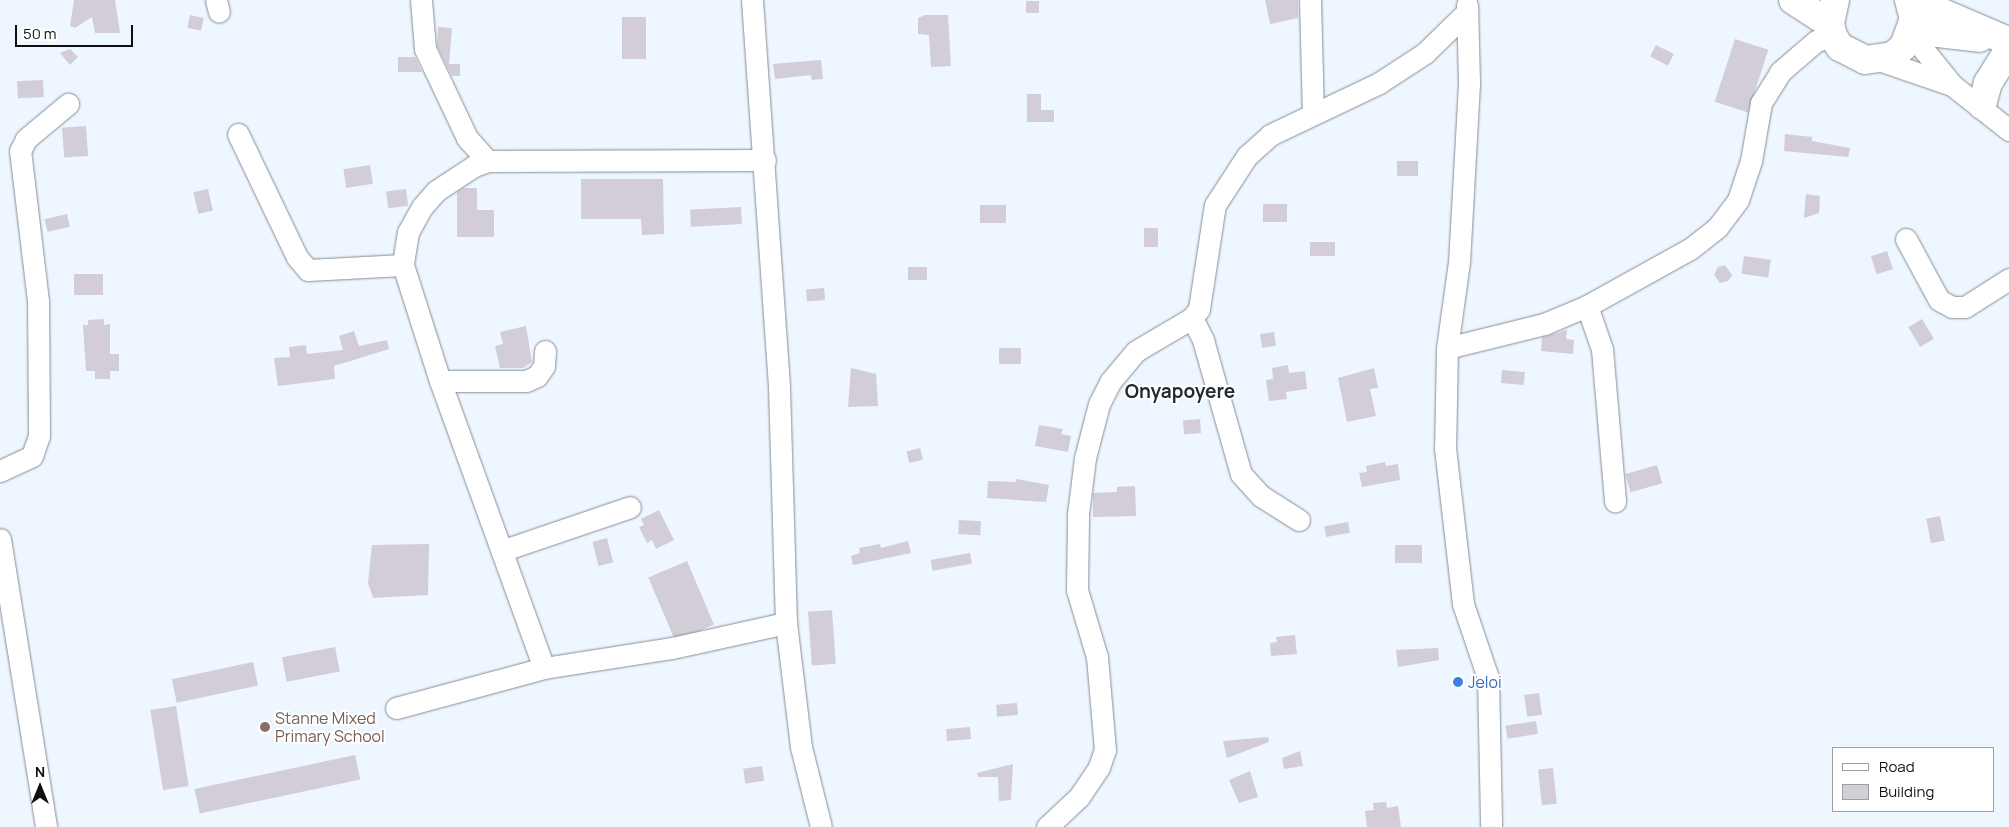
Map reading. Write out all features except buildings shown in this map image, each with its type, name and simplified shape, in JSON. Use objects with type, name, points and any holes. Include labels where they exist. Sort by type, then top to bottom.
[{"type":"main road","points":[[1793,0],[1832,20],[1852,56],[1879,60],[1898,51],[1912,32],[1910,0],[1940,5],[2008,45]]},
{"type":"main road","points":[[1912,32],[2008,45]]},
{"type":"main road","points":[[1982,105],[1988,83],[2008,45]]},
{"type":"street","points":[[421,0],[425,49],[467,138],[488,161]]},
{"type":"street","points":[[752,0],[765,160],[779,387],[786,623],[801,746],[821,827]]},
{"type":"street","points":[[1310,0],[1313,112]]},
{"type":"street","points":[[1046,827],[1079,797],[1099,766],[1105,750],[1097,656],[1077,590],[1078,514],[1091,431],[1110,382],[1136,350],[1192,318],[1200,304],[1209,228],[1220,192],[1247,156],[1270,135],[1313,112],[1379,83],[1425,54],[1467,6]]},
{"type":"street","points":[[1467,6],[1470,84],[1459,262],[1448,348],[1448,488],[1463,604],[1488,678],[1491,827]]},
{"type":"street","points":[[1448,348],[1544,324],[1587,306],[1690,249],[1716,228],[1738,200],[1751,161],[1761,103],[1780,72],[1832,20]]},
{"type":"street","points":[[1912,32],[1952,85]]},
{"type":"street","points":[[1879,60],[1952,85],[1982,105],[2009,130]]},
{"type":"street","points":[[0,471],[32,456],[39,436],[38,301],[20,151],[26,139],[68,104]]},
{"type":"street","points":[[238,134],[297,257],[308,270],[403,265]]},
{"type":"street","points":[[544,668],[504,550],[440,381],[403,265],[408,232],[422,208],[436,191],[488,161],[765,160]]},
{"type":"street","points":[[1906,240],[1939,300],[1952,307],[1965,307],[2009,279]]},
{"type":"street","points":[[1587,306],[1602,349],[1615,501]]},
{"type":"street","points":[[1192,318],[1202,340],[1241,474],[1261,496],[1299,520]]},
{"type":"street","points":[[440,381],[526,381],[537,376],[544,366],[545,351]]},
{"type":"street","points":[[504,550],[630,507]]},
{"type":"street","points":[[0,539],[46,827]]},
{"type":"street","points":[[396,708],[544,668],[672,648],[786,623]]},
{"type":"place","name":"Jeloi","points":[[1458,682]]},
{"type":"place","name":"Stanne Mixed Primary School","points":[[265,727]]},
{"type":"district","name":"Onyapoyere","points":[[1180,392]]}]
